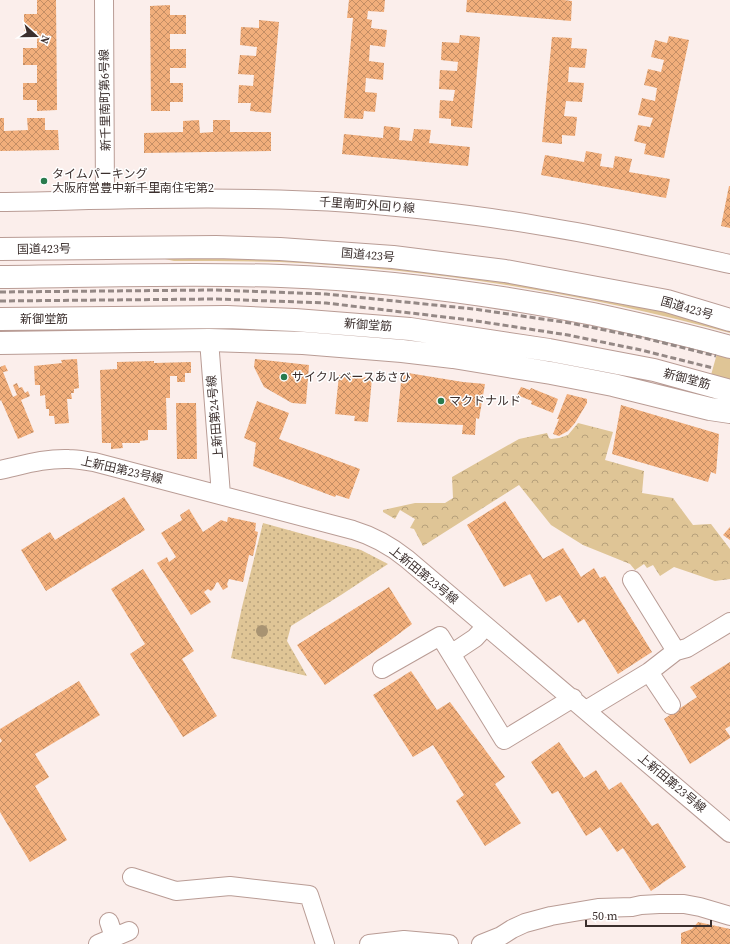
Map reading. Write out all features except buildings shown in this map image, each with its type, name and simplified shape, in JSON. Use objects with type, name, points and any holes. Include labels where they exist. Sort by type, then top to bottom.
[{"type":"highway","name":"国道423号","points":[[0,250],[223,248],[280,249],[393,257],[506,271],[659,299],[730,320]]},
{"type":"highway","points":[[0,277],[225,275],[348,280],[414,287],[551,306],[659,328],[730,347]]},
{"type":"highway","name":"新御堂筋","points":[[0,319],[227,317],[295,320],[410,329],[549,350],[654,370],[730,391]]},
{"type":"highway","points":[[0,343],[209,340],[353,347],[453,357],[501,364],[576,378],[710,409],[730,412]]},
{"type":"street","name":"新千里南町第6号線","points":[[104,0],[105,200]]},
{"type":"street","name":"千里南町外回り線","points":[[0,202],[249,199],[323,202],[416,209],[570,230],[730,264]]},
{"type":"street","name":"上新田第24号線","points":[[209,340],[221,495]]},
{"type":"street","name":"上新田第23号線","points":[[0,470],[44,460],[81,460],[115,467],[221,495],[360,532],[376,538],[402,554],[730,833]]},
{"type":"street","points":[[632,580],[676,651]]},
{"type":"street","points":[[382,669],[440,636],[504,740],[649,672],[676,651],[687,648],[730,622]]},
{"type":"street","points":[[451,654],[475,638],[486,626]]},
{"type":"street","points":[[649,672],[671,706]]},
{"type":"street","points":[[129,876],[176,891],[230,886],[309,895],[325,944]]},
{"type":"street","points":[[481,944],[531,921],[598,908],[684,904],[730,916]]},
{"type":"street","points":[[98,944],[117,930]]},
{"type":"street","points":[[369,944],[404,940],[450,944]]},
{"type":"green space","points":[[174,255],[388,265],[589,294],[730,327],[730,333],[619,306],[507,285],[450,277],[337,265],[241,261],[174,261],[158,256]]},
{"type":"green space","points":[[718,350],[730,353],[730,380],[711,375]]},
{"type":"green space","points":[[578,423],[613,432],[605,460],[644,471],[642,493],[673,498],[693,525],[711,524],[730,549],[730,579],[715,581],[674,567],[660,576],[653,565],[647,568],[644,564],[635,570],[630,564],[583,545],[551,525],[519,485],[423,546],[414,529],[410,528],[415,519],[400,510],[395,519],[383,512],[383,510],[415,503],[445,503],[453,498],[452,477],[519,439],[547,433],[551,439],[559,438],[568,435]]},
{"type":"green space","points":[[263,523],[361,550],[388,564],[291,626],[287,641],[307,676],[231,658]]},
{"type":"railway","points":[[0,292],[215,290],[326,294],[474,309],[570,323],[644,338],[716,356]]},
{"type":"railway","points":[[0,301],[216,299],[326,303],[470,320],[568,335],[641,350],[713,368]]},
{"type":"place","name":"タイムパーキング 大阪府営豊中新千里南住宅第2","points":[[44,181]]},
{"type":"place","name":"サイクルベースあさひ","points":[[284,377]]},
{"type":"place","name":"マクドナルド","points":[[441,401]]}]
